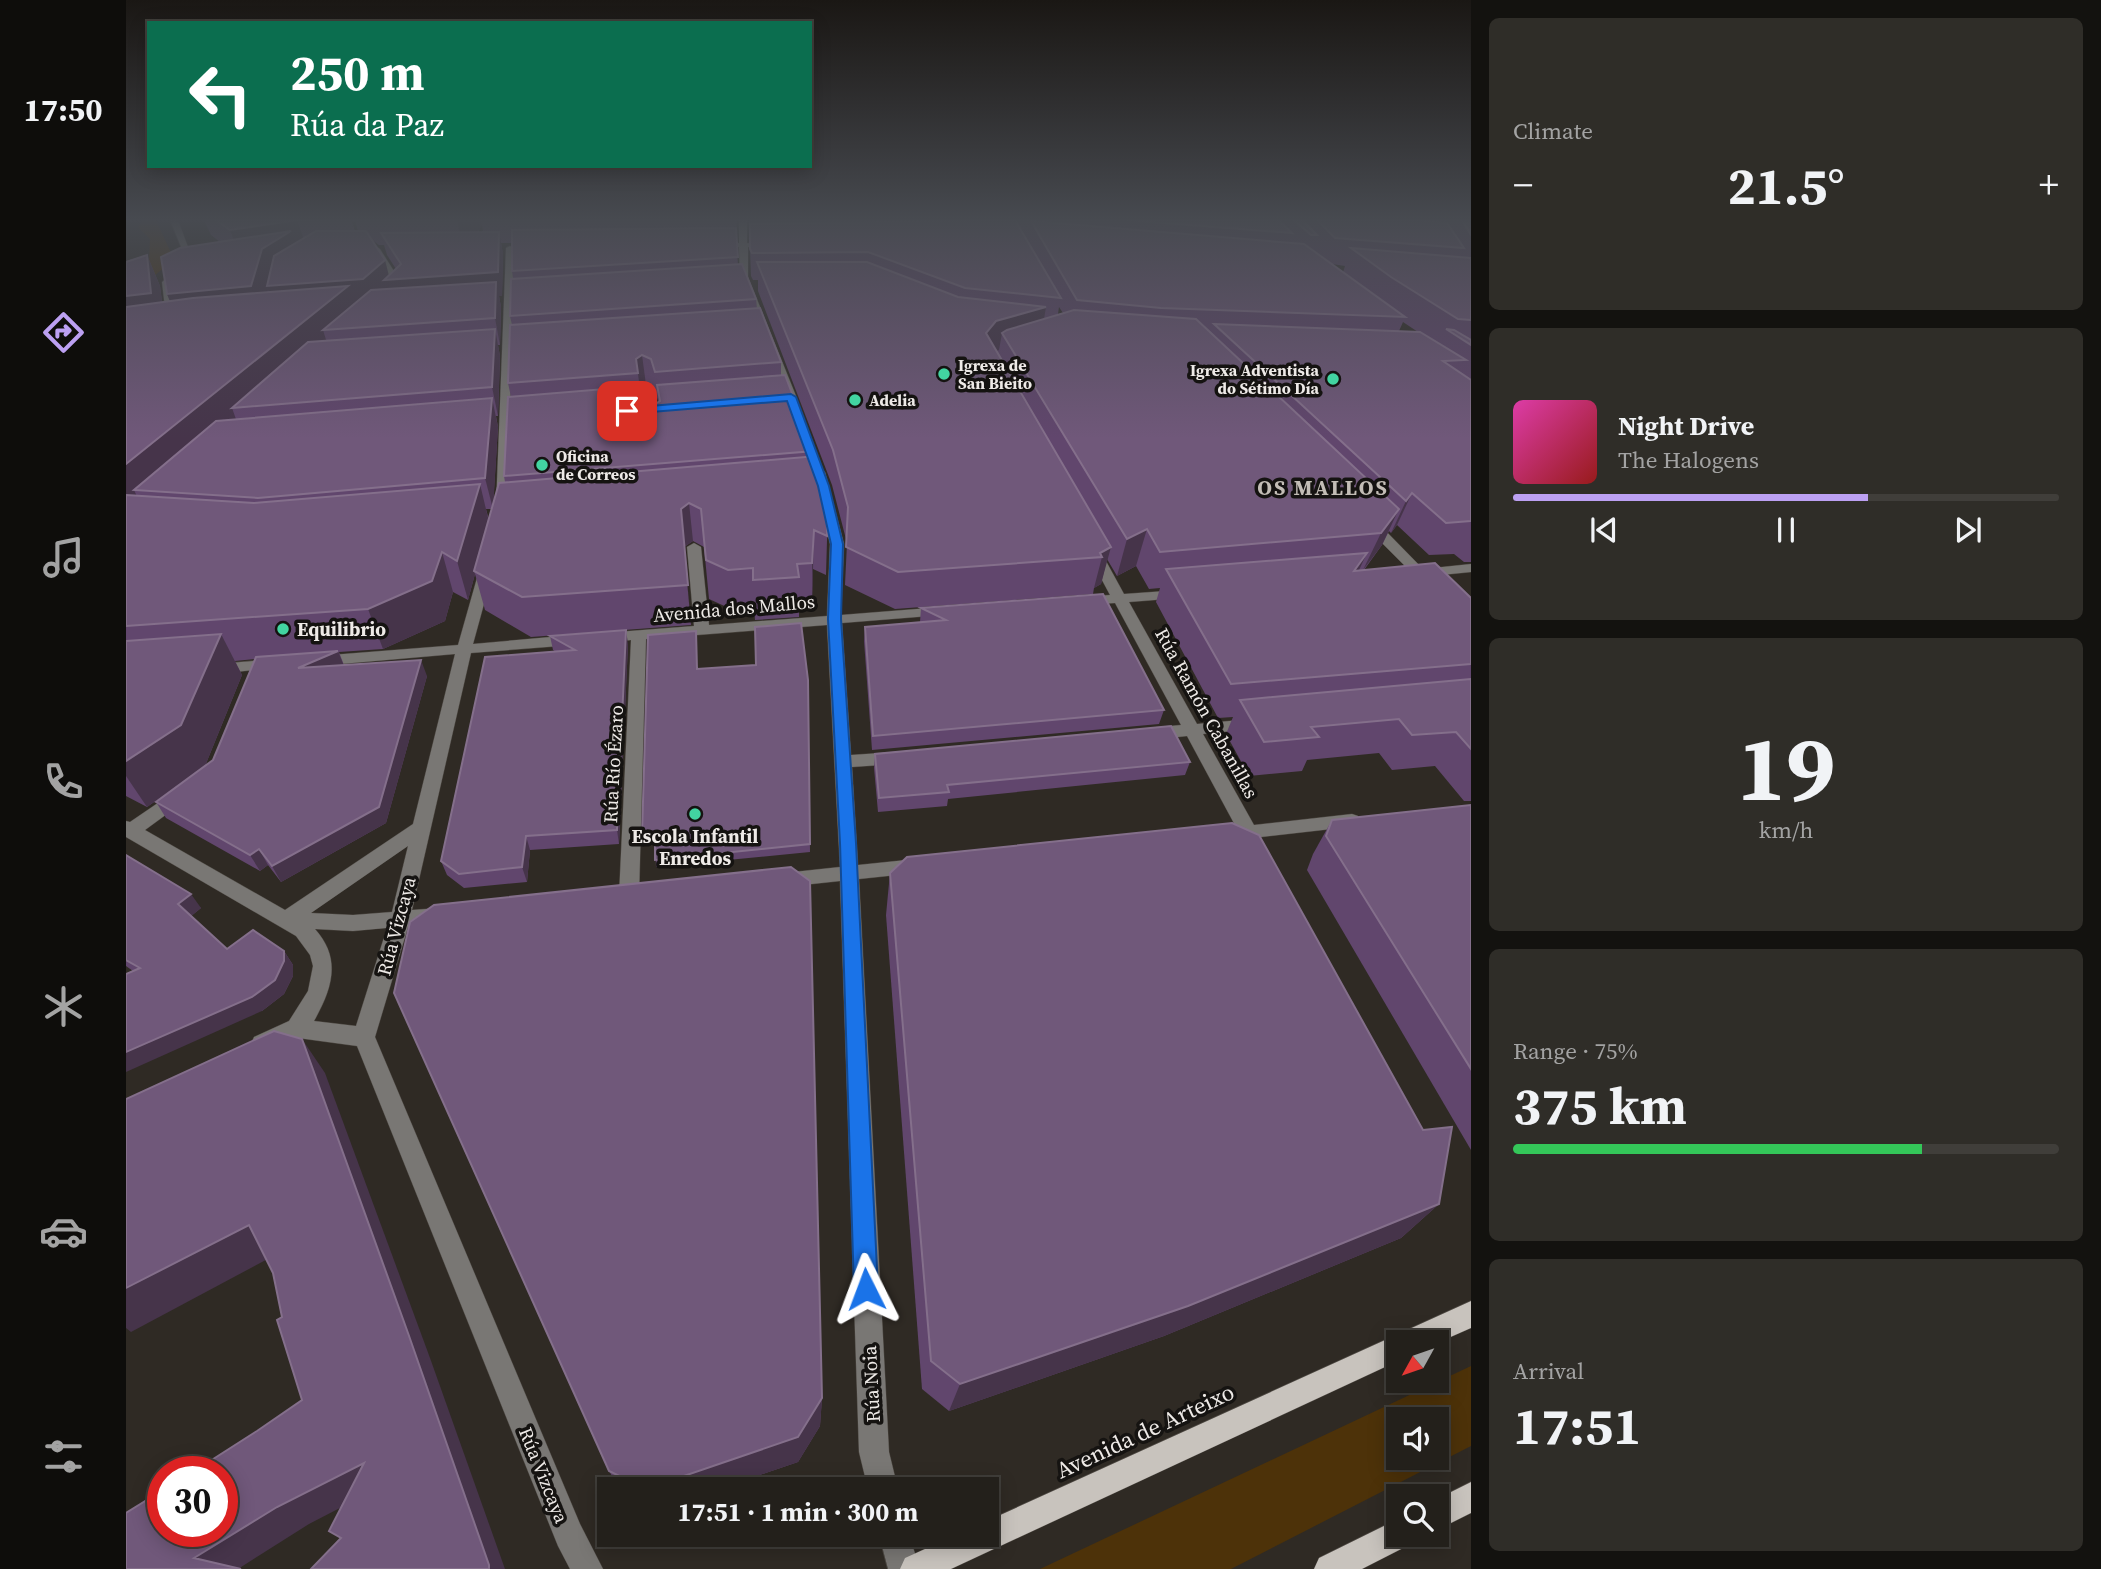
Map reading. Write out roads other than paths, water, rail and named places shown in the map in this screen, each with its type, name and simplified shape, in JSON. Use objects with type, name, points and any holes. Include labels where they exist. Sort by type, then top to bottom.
[{"type":"main road","points":[[1436,1330],[1471,1314]]},
{"type":"main road","name":"Avenida de Arteixo","points":[[916,1569],[1386,1353]]},
{"type":"main road","points":[[1449,1509],[1471,1497]]},
{"type":"main road","points":[[1330,1569],[1386,1540]]},
{"type":"street","points":[[166,293],[168,329],[184,327]]},
{"type":"street","points":[[384,303],[394,293]]},
{"type":"street","points":[[499,517],[508,421],[507,293]]},
{"type":"street","points":[[751,293],[761,331],[789,402]]},
{"type":"street","points":[[647,390],[655,429]]},
{"type":"street","points":[[638,410],[664,408]]},
{"type":"street","name":"Rúa Noia","points":[[810,448],[816,487],[837,544],[834,619],[849,873],[874,1452],[880,1477]]},
{"type":"street","points":[[1358,511],[1436,589]]},
{"type":"street","name":"Rúa Ramón Cabanillas","points":[[1086,538],[1260,852]]},
{"type":"street","points":[[694,547],[702,630]]},
{"type":"street","name":"Rúa Vizcaya","points":[[491,553],[464,649],[400,920],[364,1037],[569,1535],[587,1569]]},
{"type":"street","points":[[1396,575],[1471,568]]},
{"type":"street","points":[[1066,603],[1189,593]]},
{"type":"street","name":"Avenida dos Mallos","points":[[204,670],[959,610]]},
{"type":"street","name":"Rúa Río Ézaro","points":[[629,896],[639,635]]},
{"type":"street","points":[[248,686],[256,666]]},
{"type":"street","points":[[1137,735],[1262,723]]},
{"type":"street","points":[[843,762],[917,756]]},
{"type":"street","points":[[192,787],[129,830],[286,920],[317,942],[324,973],[319,997],[298,1028],[237,1056]]},
{"type":"street","points":[[1207,836],[1367,820]]},
{"type":"street","points":[[286,920],[421,828]]},
{"type":"street","points":[[766,882],[929,865]]},
{"type":"street","points":[[286,920],[354,923],[463,913]]},
{"type":"street","points":[[298,1028],[364,1037]]},
{"type":"street","points":[[898,1547],[904,1569]]},
{"type":"place","name":"Igrexa de San Bieito","points":[[944,374]]},
{"type":"place","name":"Igrexa Adventista do Sétimo Día","points":[[1333,379]]},
{"type":"place","name":"Adelia","points":[[855,400]]},
{"type":"place","name":"Oficina de Correos","points":[[542,465]]},
{"type":"place","name":"Equilibrio","points":[[283,629]]},
{"type":"place","name":"Escola Infantil Enredos","points":[[695,814]]},
{"type":"district","name":"OS MALLOS","points":[[1323,488]]}]
